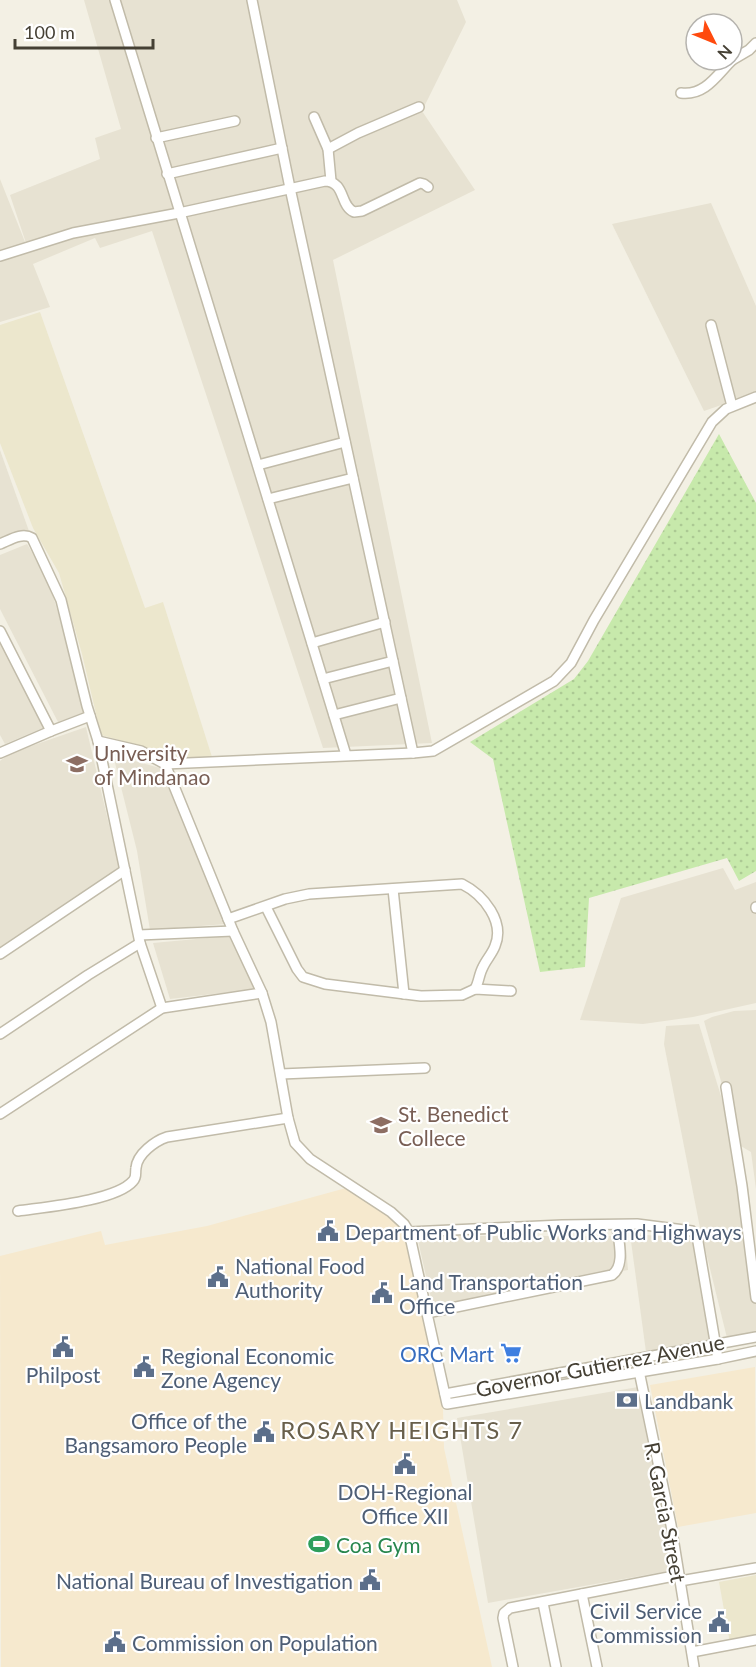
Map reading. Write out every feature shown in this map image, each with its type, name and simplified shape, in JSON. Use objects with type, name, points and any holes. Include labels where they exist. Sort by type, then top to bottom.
[{"type":"street","points":[[115,0],[346,754]]},
{"type":"street","points":[[252,0],[290,188],[413,753]]},
{"type":"street","points":[[744,53],[756,43]]},
{"type":"street","points":[[681,93],[701,90],[721,72]]},
{"type":"street","points":[[328,149],[349,137],[419,107]]},
{"type":"street","points":[[314,117],[328,149],[331,181]]},
{"type":"street","points":[[156,138],[235,121]]},
{"type":"street","points":[[167,174],[282,148]]},
{"type":"street","points":[[0,256],[73,233],[331,181],[339,187],[347,207],[354,212],[420,183],[428,187]]},
{"type":"street","points":[[711,325],[732,406]]},
{"type":"street","points":[[98,741],[141,751],[165,764],[346,754],[413,753],[433,751],[444,746],[561,675],[580,647],[711,422],[732,406],[756,397]]},
{"type":"street","points":[[258,465],[345,442]]},
{"type":"street","points":[[268,499],[353,478]]},
{"type":"street","points":[[0,544],[25,535],[34,541],[61,600],[98,741],[139,939],[162,1008]]},
{"type":"street","points":[[312,643],[385,622]]},
{"type":"street","points":[[0,631],[51,731]]},
{"type":"street","points":[[323,679],[393,661]]},
{"type":"street","points":[[334,715],[401,698]]},
{"type":"street","points":[[0,753],[90,716]]},
{"type":"street","points":[[165,764],[233,931],[262,993],[271,1022],[293,1137],[302,1151],[391,1212],[409,1232],[446,1399]]},
{"type":"street","points":[[0,954],[125,870]]},
{"type":"street","points":[[228,919],[285,899],[309,894],[458,883],[471,890],[489,908],[496,922],[495,947],[482,968],[475,989]]},
{"type":"street","points":[[393,889],[404,994]]},
{"type":"street","points":[[266,907],[302,976],[325,984],[421,996],[462,994],[475,989],[511,991]]},
{"type":"street","points":[[0,1034],[139,939],[233,931]]},
{"type":"street","points":[[0,1114],[162,1008],[262,993]]},
{"type":"street","points":[[281,1074],[425,1068]]},
{"type":"street","points":[[726,1088],[742,1186],[756,1298]]},
{"type":"street","points":[[18,1211],[70,1203],[119,1191],[134,1181],[136,1166],[141,1155],[161,1139],[288,1118]]},
{"type":"street","points":[[409,1232],[494,1227],[637,1224],[688,1229],[696,1233],[718,1359]]},
{"type":"street","points":[[427,1313],[614,1274],[621,1264],[617,1225]]},
{"type":"street","name":"Governor Gutierrez Avenue","points":[[446,1399],[636,1358],[756,1337]]},
{"type":"street","name":"Governor Gutierrez Avenue","points":[[446,1399],[639,1372],[756,1351]]},
{"type":"street","name":"R. Garcia Street","points":[[636,1358],[671,1525],[694,1667]]},
{"type":"street","points":[[513,1667],[504,1614],[510,1608],[679,1578],[756,1568]]},
{"type":"street","points":[[582,1594],[597,1667]]},
{"type":"street","points":[[543,1603],[556,1667]]},
{"type":"street","points":[[692,1652],[756,1640]]},
{"type":"shaded area","points":[[84,0],[457,0],[466,22],[422,111],[475,190],[333,260],[432,743],[323,748],[152,231],[100,248],[95,238],[33,264],[50,307],[0,322],[0,179],[29,252],[10,195],[100,159],[95,138],[121,129]]},
{"type":"shaded area","points":[[711,203],[756,306],[756,393],[704,411],[612,224]]},
{"type":"shaded area","points":[[40,312],[145,608],[163,602],[212,757],[169,760],[156,750],[101,735],[82,654],[59,573],[33,528],[0,443],[0,325]]},
{"type":"shaded area","points":[[0,450],[29,531],[0,544]]},
{"type":"shaded area","points":[[27,544],[48,579],[87,711],[58,722],[0,609],[0,555]]},
{"type":"shaded area","points":[[0,638],[45,727],[5,744],[0,735]]},
{"type":"shaded area","points":[[86,727],[119,867],[0,951],[0,761],[11,753]]},
{"type":"shaded area","points":[[114,759],[131,760],[160,768],[226,924],[150,930],[137,851]]},
{"type":"shaded area","points":[[723,868],[735,890],[756,882],[756,1003],[693,1017],[643,1024],[580,1020],[621,898]]},
{"type":"shaded area","points":[[229,936],[256,989],[170,999],[153,943]]},
{"type":"shaded area","points":[[756,1010],[756,1189],[751,1152],[739,1145],[704,1021],[734,1011]]},
{"type":"shaded area","points":[[699,1024],[748,1185],[756,1260],[756,1334],[727,1338],[700,1228],[664,1044],[666,1026]]},
{"type":"shaded area","points":[[346,1188],[391,1217],[403,1230],[407,1241],[443,1409],[444,1448],[492,1667],[1,1667],[0,1256],[101,1231],[105,1245],[207,1226]]},
{"type":"shaded area","points":[[630,1234],[694,1238],[713,1341],[646,1352]]},
{"type":"shaded area","points":[[417,1236],[625,1236],[628,1270],[433,1307]]},
{"type":"shaded area","points":[[755,1367],[756,1513],[678,1527],[650,1385]]},
{"type":"shaded area","points":[[638,1387],[674,1570],[488,1603],[457,1418]]},
{"type":"shaded area","points":[[756,1575],[756,1638],[730,1643],[719,1582]]},
{"type":"green space","points":[[719,434],[756,503],[756,871],[739,881],[727,858],[589,898],[585,967],[540,972],[493,759],[470,742],[574,679],[588,661]]},
{"type":"place","name":"University of Mindanao","points":[[77,764]]},
{"type":"place","name":"St. Benedict Collece","points":[[381,1125]]},
{"type":"place","name":"Department of Public Works and Highways","points":[[328,1231]]},
{"type":"place","name":"National Food Authority","points":[[218,1277]]},
{"type":"place","name":"Land Transportation Office","points":[[382,1293]]},
{"type":"place","name":"Philpost","points":[[63,1347]]},
{"type":"place","name":"ORC Mart","points":[[511,1353]]},
{"type":"place","name":"Regional Economic Zone Agency","points":[[144,1367]]},
{"type":"place","name":"Landbank","points":[[627,1400]]},
{"type":"place","name":"Office of the Bangsamoro People","points":[[264,1432]]},
{"type":"place","name":"DOH-Regional Office XII","points":[[405,1464]]},
{"type":"place","name":"Coa Gym","points":[[319,1544]]},
{"type":"place","name":"National Bureau of Investigation","points":[[370,1580]]},
{"type":"place","name":"Civil Service Commission","points":[[719,1622]]},
{"type":"place","name":"Commission on Population","points":[[115,1642]]},
{"type":"district","name":"ROSARY HEIGHTS 7","points":[[402,1429]]}]
